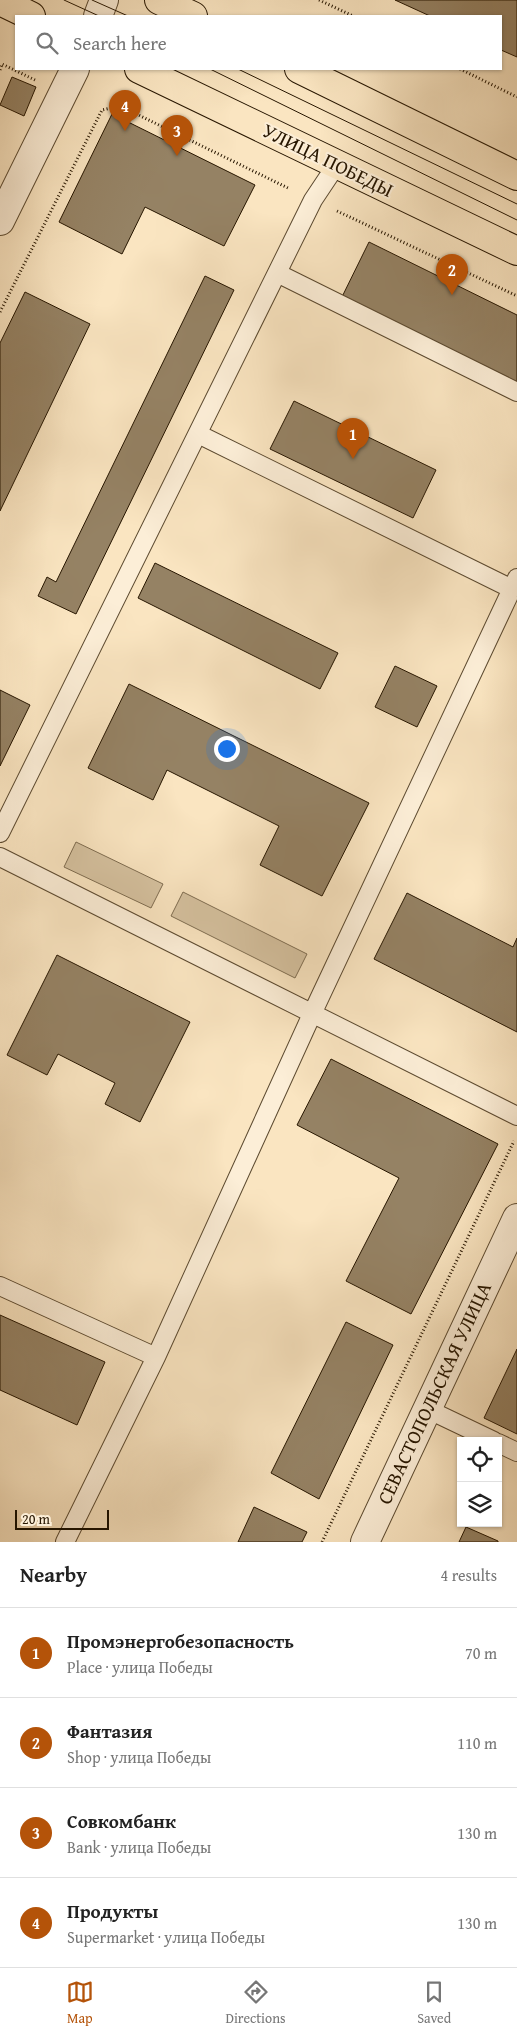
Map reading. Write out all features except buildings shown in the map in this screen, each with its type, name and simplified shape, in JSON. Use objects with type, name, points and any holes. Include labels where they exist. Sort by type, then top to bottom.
[{"type":"main road","points":[[159,0],[191,15]]},
{"type":"main road","points":[[0,1],[29,15]]},
{"type":"main road","name":"УЛИЦА ПОБЕДЫ","points":[[141,70],[517,251]]},
{"type":"main road","points":[[301,70],[517,176]]},
{"type":"street","points":[[98,15],[104,0]]},
{"type":"street","points":[[0,222],[75,70]]},
{"type":"street","name":"СЕВАСТОПОЛЬСКАЯ УЛИЦА","points":[[365,1542],[517,1218]]},
{"type":"lane","points":[[0,833],[313,200],[337,164]]},
{"type":"lane","points":[[277,274],[517,392]]},
{"type":"lane","points":[[66,1542],[156,1357],[312,1014],[514,584],[198,434]]},
{"type":"lane","points":[[0,857],[517,1116]]},
{"type":"lane","points":[[0,1286],[156,1357]]},
{"type":"lane","points":[[427,1409],[486,1437]]},
{"type":"lane","points":[[502,1445],[517,1452]]},
{"type":"path","points":[[319,0],[350,15]]},
{"type":"path","points":[[0,70],[1,63],[15,70]]},
{"type":"path","points":[[15,70],[40,82]]},
{"type":"path","points":[[462,70],[517,97]]},
{"type":"path","points":[[0,312],[102,110]]},
{"type":"path","points":[[322,1542],[517,1134]]},
{"type":"shaded area","points":[[76,842],[163,884],[151,908],[64,867]]},
{"type":"shaded area","points":[[183,892],[307,954],[295,978],[171,916]]},
{"type":"tram line","points":[[64,0],[97,15]]},
{"type":"tram line","points":[[92,0],[126,15]]},
{"type":"tram line","points":[[212,70],[517,220]]},
{"type":"tram line","points":[[240,70],[517,204]]},
{"type":"place","name":"Продукты","points":[[125,131]]},
{"type":"place","name":"Совкомбанк","points":[[177,156]]},
{"type":"place","name":"Фантазия","points":[[452,295]]},
{"type":"place","name":"Промэнергобезопасность","points":[[353,459]]}]
